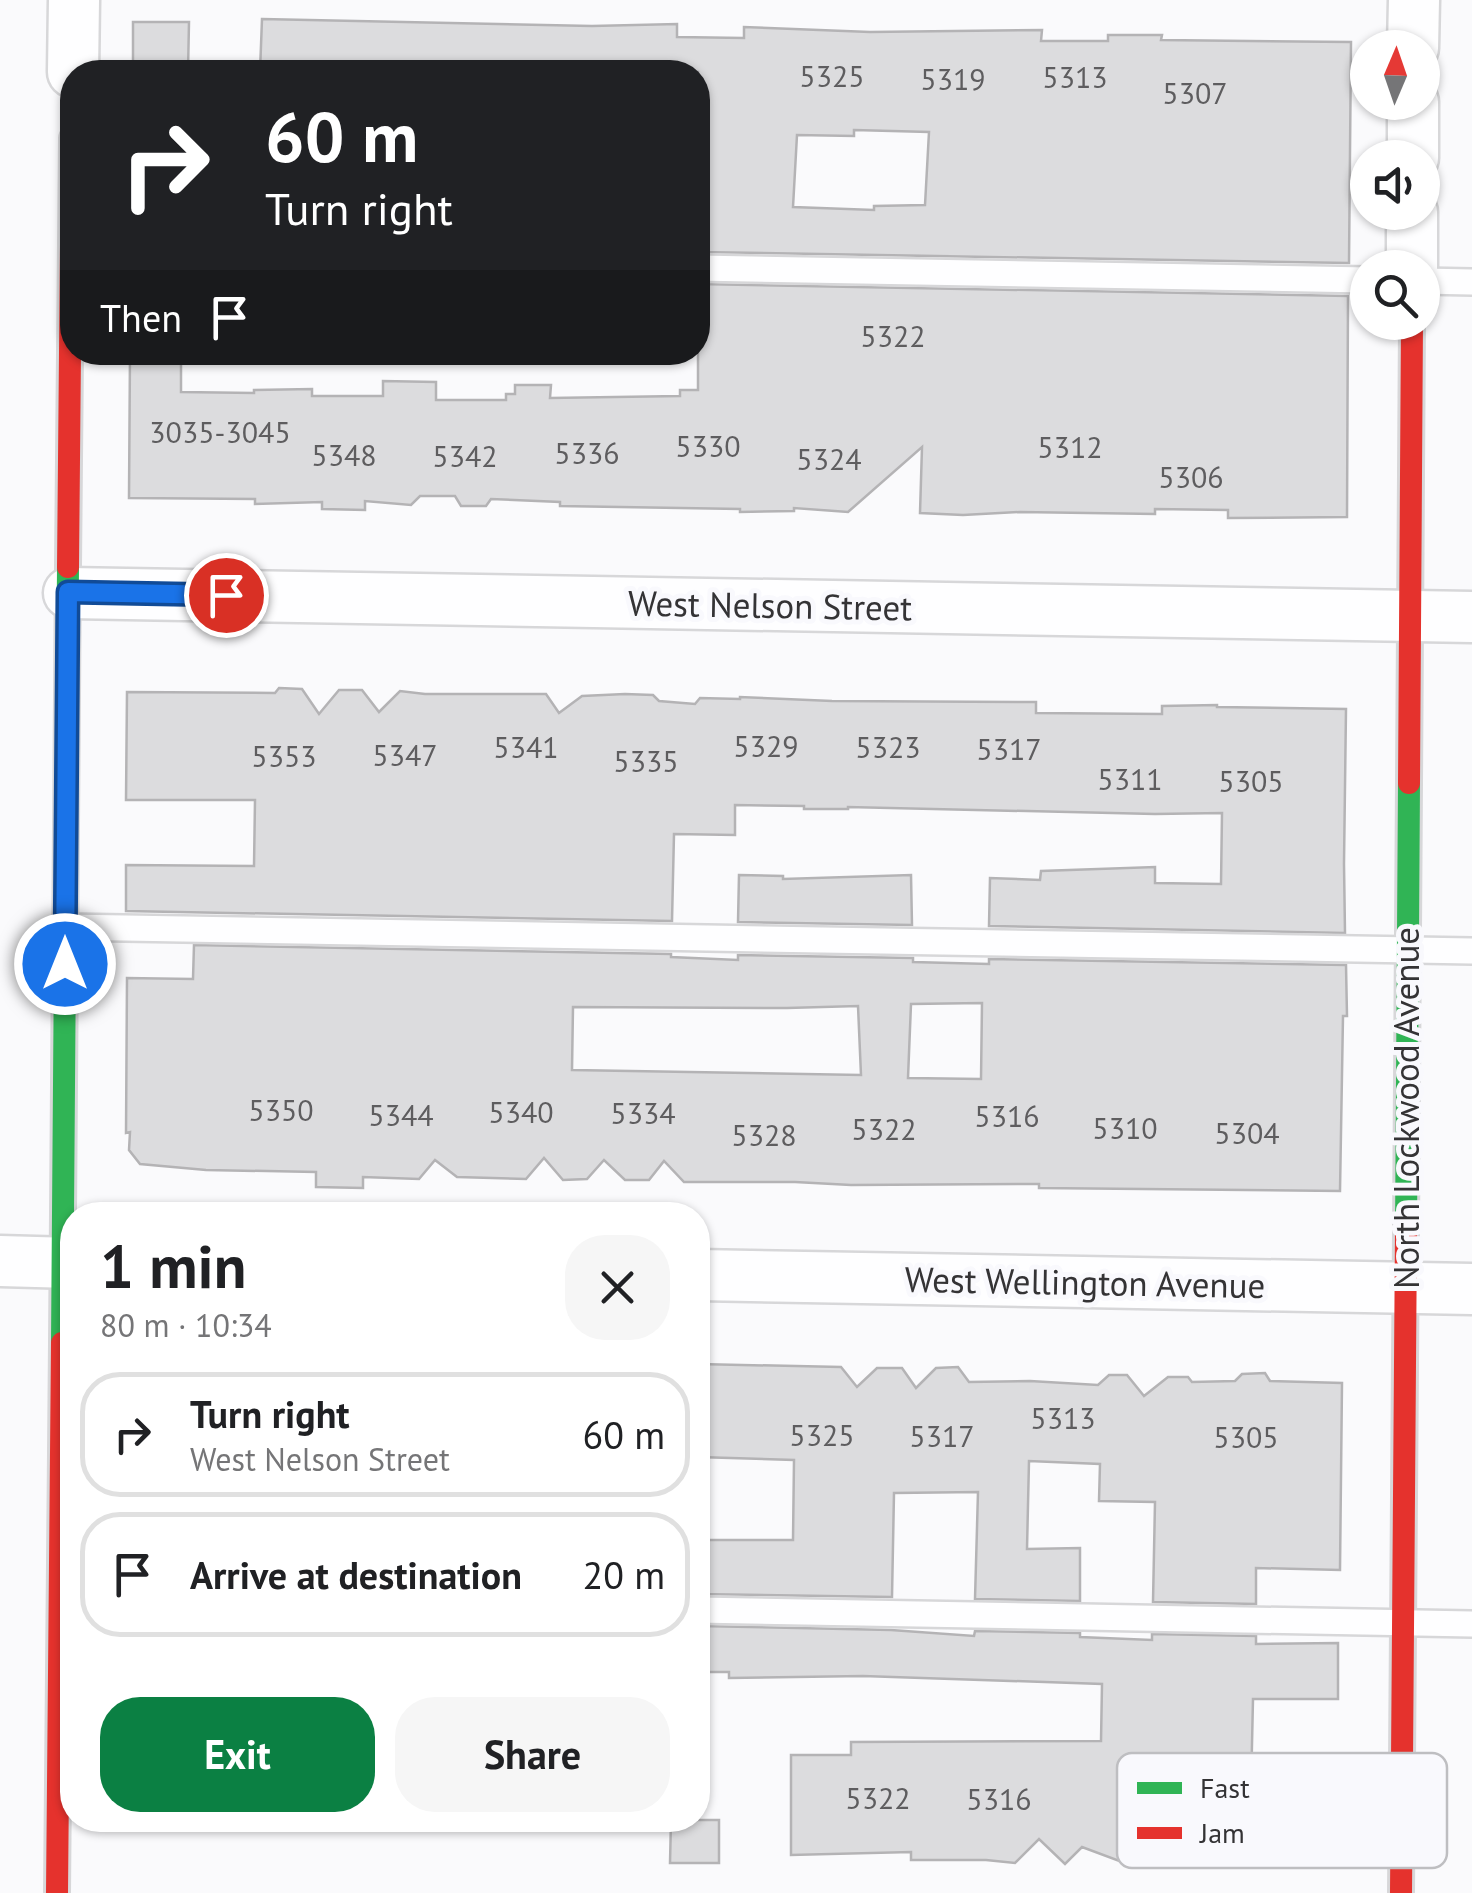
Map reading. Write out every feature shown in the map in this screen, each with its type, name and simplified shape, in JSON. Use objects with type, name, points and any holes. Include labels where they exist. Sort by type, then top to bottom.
[{"type":"street","points":[[73,60],[74,0]]},
{"type":"street","points":[[1414,0],[1414,30]]},
{"type":"street","name":"North Lockwood Avenue","points":[[1402,1753],[1412,340]]},
{"type":"street","points":[[68,1202],[71,365]]},
{"type":"street","name":"West Nelson Street","points":[[68,592],[1472,617]]},
{"type":"street","points":[[0,1261],[60,1262]]},
{"type":"street","name":"West Wellington Avenue","points":[[710,1274],[1472,1289]]},
{"type":"street","points":[[57,1893],[60,1795]]},
{"type":"street","name":"North Lockwood Avenue","points":[[1401,1868],[1401,1893]]},
{"type":"lane","points":[[710,268],[1350,280]]},
{"type":"lane","points":[[1440,281],[1472,282]]},
{"type":"lane","points":[[66,927],[1472,951]]},
{"type":"lane","points":[[710,1610],[1472,1624]]},
{"type":"building","points":[[262,19],[592,26],[677,24],[677,37],[744,38],[744,27],[870,32],[1042,30],[1041,41],[1108,41],[1108,35],[1162,35],[1161,40],[1350,42],[1349,263],[710,252],[710,60],[260,60]],"holes":[[[854,130],[929,132],[925,205],[874,206],[874,210],[793,207],[797,135],[854,136]]]},
{"type":"building","points":[[133,22],[189,22],[188,60],[133,60]]},
{"type":"building","points":[[710,284],[1348,296],[1347,517],[1228,518],[1228,510],[1155,509],[1155,514],[920,513],[922,447],[848,512],[560,506],[560,502],[491,499],[486,506],[461,506],[455,496],[420,496],[411,505],[365,501],[365,510],[322,509],[322,502],[255,504],[255,499],[129,498],[130,365],[181,365],[181,392],[312,389],[312,396],[383,396],[383,381],[436,382],[436,400],[506,400],[506,394],[515,394],[515,385],[551,385],[550,398],[680,396],[680,390],[698,390],[698,365],[710,365]]},
{"type":"building","points":[[279,688],[302,689],[319,714],[339,690],[362,690],[379,712],[400,691],[546,694],[559,713],[582,696],[625,694],[695,704],[700,698],[740,697],[1036,702],[1036,713],[1162,714],[1162,706],[1217,705],[1346,709],[1345,933],[989,926],[990,878],[1040,880],[1041,871],[1155,867],[1155,883],[1221,884],[1222,813],[735,805],[735,835],[674,834],[672,921],[126,911],[126,865],[254,866],[255,800],[126,800],[127,692],[275,693]]},
{"type":"building","points":[[739,875],[783,879],[911,875],[912,925],[738,922]]},
{"type":"building","points":[[194,945],[671,954],[738,960],[738,955],[913,958],[913,962],[989,964],[989,959],[1346,965],[1340,1191],[684,1182],[664,1161],[649,1180],[625,1180],[604,1160],[587,1179],[563,1180],[544,1158],[526,1179],[457,1177],[435,1160],[419,1179],[363,1177],[363,1188],[316,1187],[316,1172],[140,1164],[129,1150],[130,1132],[126,1133],[127,978],[193,979]],"holes":[[[982,1003],[981,1079],[908,1078],[911,1004]],[[858,1006],[861,1075],[572,1070],[573,1007]]]},
{"type":"building","points":[[710,1364],[841,1367],[857,1387],[877,1368],[902,1368],[916,1388],[936,1368],[958,1367],[969,1382],[1098,1385],[1109,1375],[1127,1375],[1144,1396],[1168,1377],[1188,1377],[1192,1382],[1235,1381],[1242,1374],[1265,1373],[1270,1381],[1342,1383],[1340,1570],[1256,1568],[1256,1604],[1153,1602],[1155,1502],[1099,1501],[1100,1464],[1029,1461],[1027,1549],[1080,1548],[1080,1601],[975,1599],[978,1492],[894,1493],[892,1597],[710,1594],[710,1540],[793,1540],[794,1460],[710,1457]]},
{"type":"building","points":[[710,1626],[974,1636],[975,1631],[1080,1633],[1080,1637],[1152,1640],[1152,1634],[1256,1636],[1256,1644],[1338,1643],[1338,1699],[1253,1699],[1252,1753],[1117,1753],[1117,1860],[1082,1847],[1065,1864],[1039,1839],[1015,1863],[911,1860],[911,1852],[791,1855],[791,1755],[851,1755],[851,1742],[1101,1741],[1102,1684],[863,1676],[729,1678],[729,1672],[710,1672]]},
{"type":"building","points":[[710,1820],[719,1820],[719,1863],[670,1863],[671,1832],[710,1832]]},
{"type":"traffic: fast","points":[[63,1202],[68,567]]},
{"type":"traffic: fast","points":[[1406,1231],[1409,783]]},
{"type":"traffic: jam","points":[[1409,783],[1412,340]]},
{"type":"traffic: jam","points":[[68,567],[70,365]]},
{"type":"traffic: jam","points":[[1402,1753],[1406,1231]]},
{"type":"traffic: jam","points":[[57,1893],[60,1563]]},
{"type":"traffic: jam","points":[[1401,1868],[1401,1893]]},
{"type":"route","points":[[65,964],[68,592],[226,595]]}]
